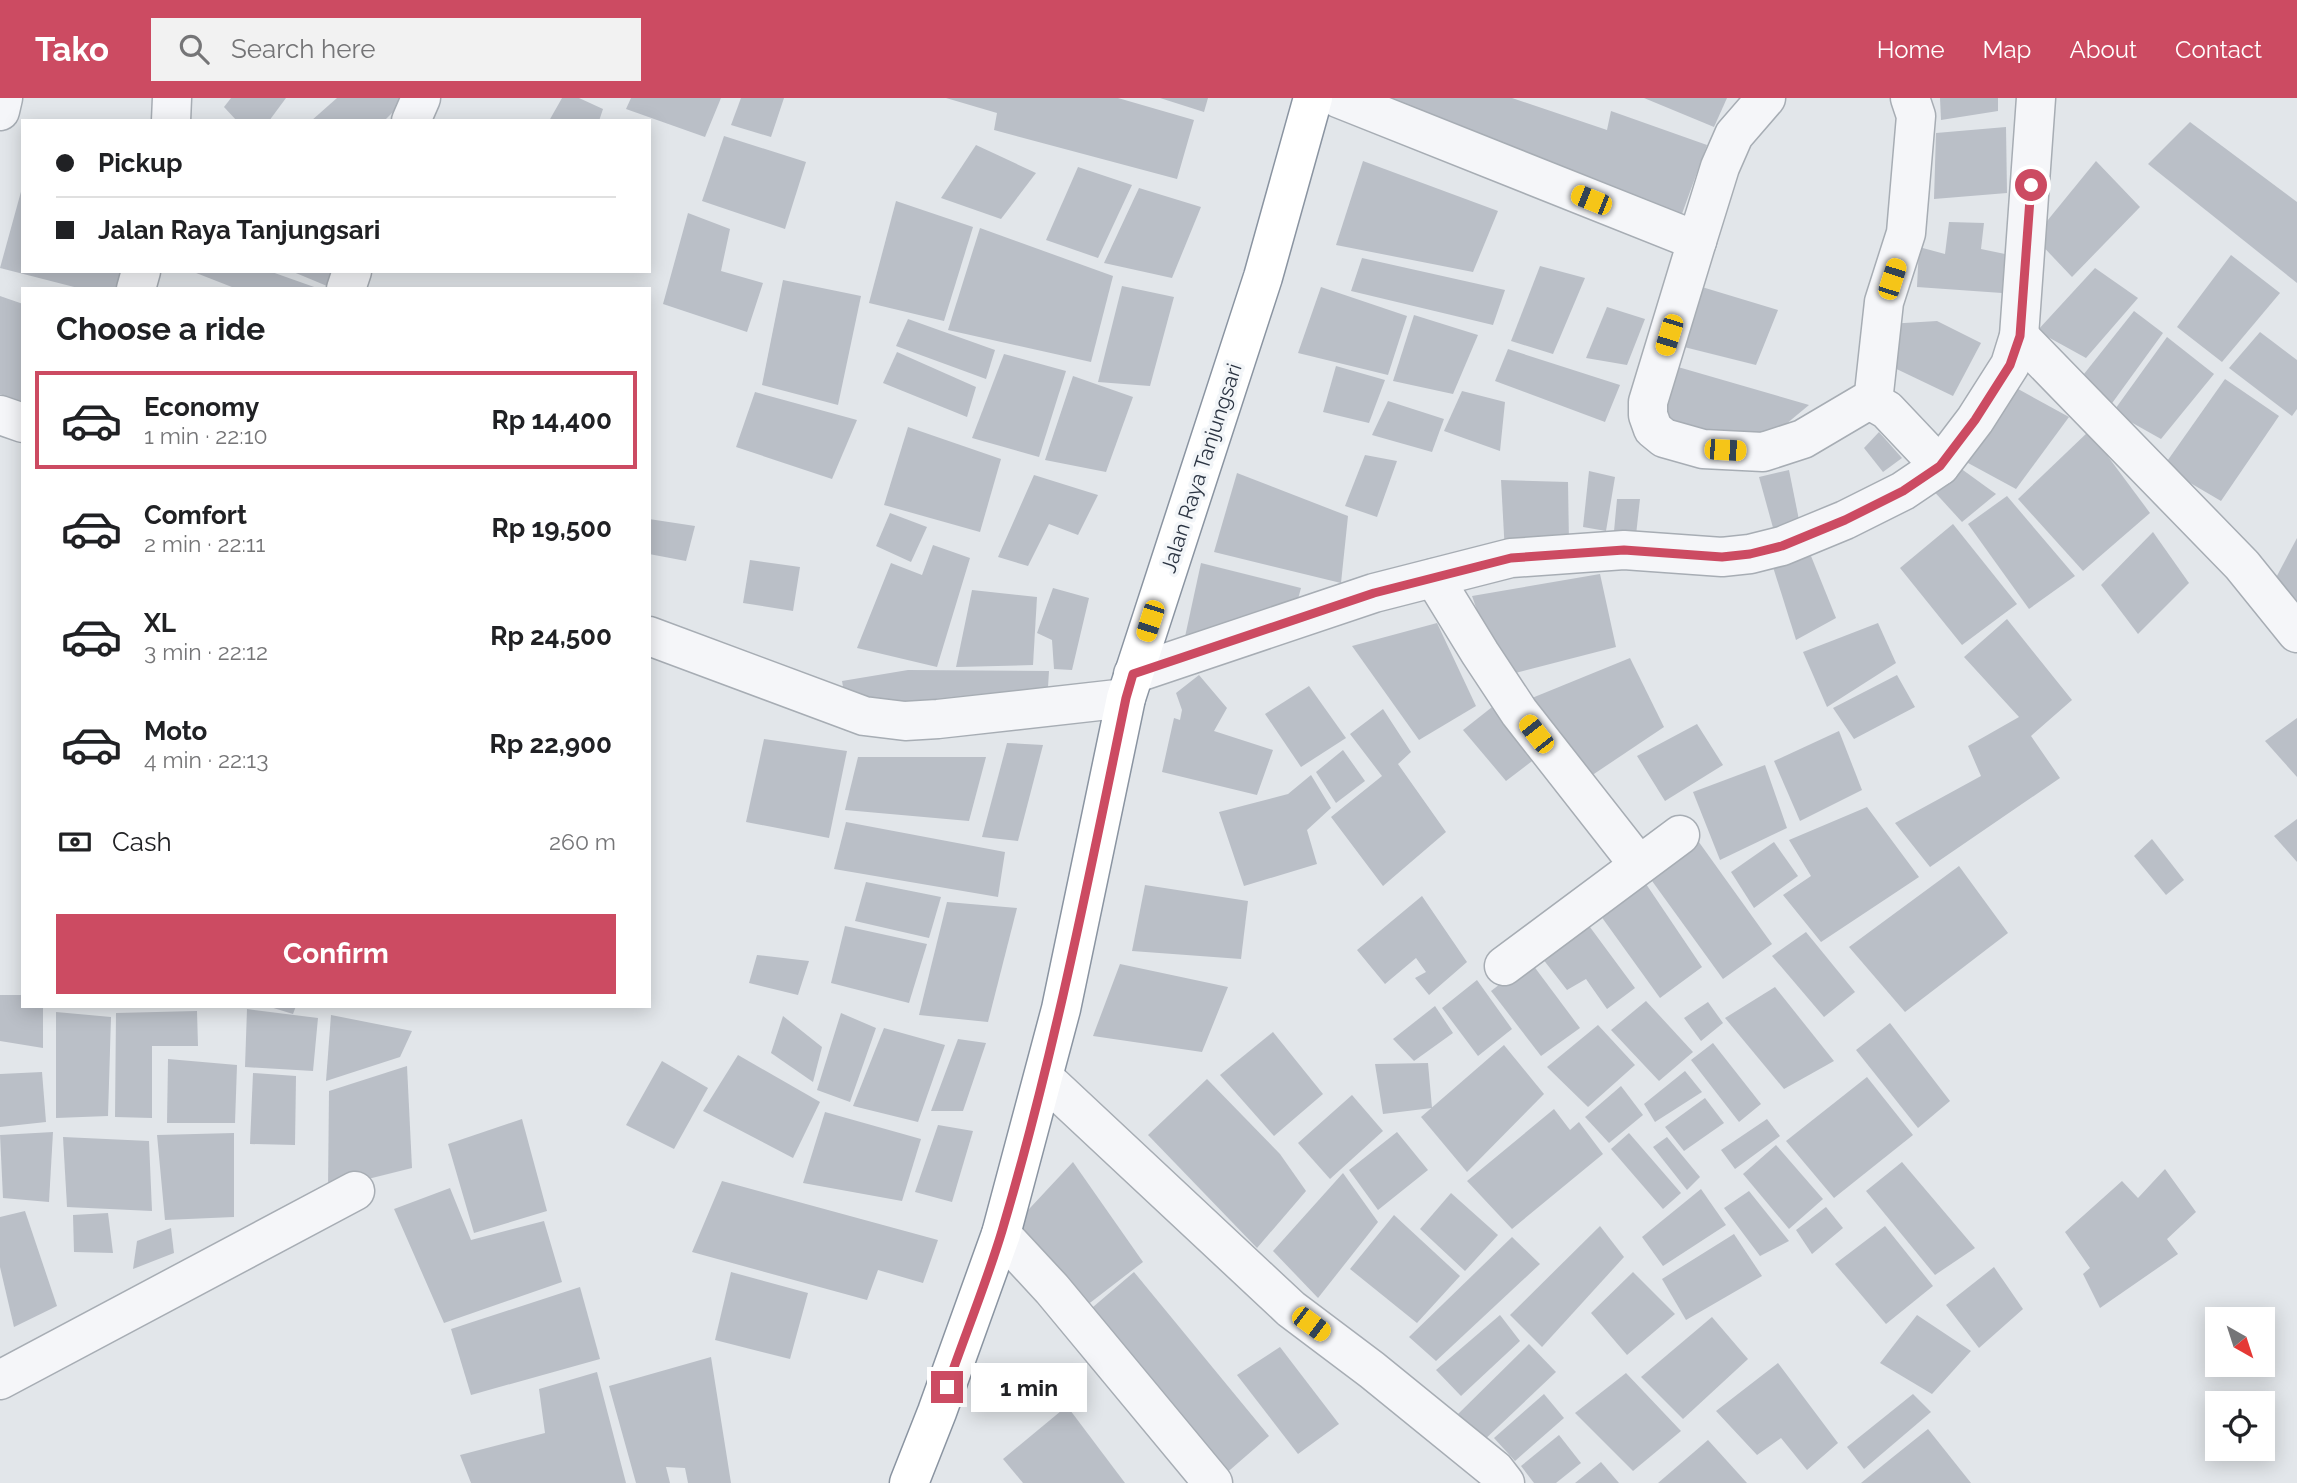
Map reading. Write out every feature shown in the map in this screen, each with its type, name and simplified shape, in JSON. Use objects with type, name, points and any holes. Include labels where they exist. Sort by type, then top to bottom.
[{"type":"highway","name":"Jalan Raya Tanjungsari","points":[[909,1483],[1001,1234],[1044,1078],[1130,686],[1263,277],[1313,98]]},
{"type":"street","points":[[0,111],[3,98]]},
{"type":"street","points":[[171,119],[172,98]]},
{"type":"street","points":[[412,119],[421,98]]},
{"type":"street","points":[[1338,98],[1697,241]]},
{"type":"street","points":[[1766,98],[1734,135],[1720,167],[1648,402],[1648,415],[1653,429],[1664,438],[1703,449],[1763,452],[1803,439],[1864,403],[1873,402],[1887,410],[1940,466]]},
{"type":"street","points":[[1873,402],[1884,302],[1906,233],[1916,116],[1910,98]]},
{"type":"street","points":[[651,637],[864,716],[905,721],[938,719],[1130,686],[1374,593],[1511,558],[1624,550],[1722,557],[1782,546],[1845,520],[1903,491],[1940,466],[1975,420],[2010,365],[2020,336],[2036,98]]},
{"type":"street","points":[[2020,336],[2242,565],[2297,633]]},
{"type":"street","points":[[0,415],[21,422]]},
{"type":"street","points":[[1434,578],[1520,712],[1639,865]]},
{"type":"street","points":[[1504,966],[1680,835]]},
{"type":"street","points":[[1044,1078],[1291,1308],[1373,1370],[1496,1471],[1505,1483]]},
{"type":"street","points":[[0,1380],[355,1191]]},
{"type":"street","points":[[1001,1234],[1052,1289],[1213,1483]]},
{"type":"building","points":[[231,98],[286,98],[270,119],[235,119],[224,107]]},
{"type":"building","points":[[337,98],[407,98],[386,119],[313,119]]},
{"type":"building","points":[[562,98],[579,98],[603,109],[600,119],[550,119]]},
{"type":"building","points":[[631,98],[721,98],[705,137],[626,109]]},
{"type":"building","points":[[741,98],[784,98],[771,137],[731,125]]},
{"type":"building","points":[[946,98],[1118,98],[1194,120],[1177,179],[994,130],[997,113]]},
{"type":"building","points":[[1160,98],[1208,98],[1204,112]]},
{"type":"building","points":[[1386,98],[1512,98],[1607,130],[1611,111],[1707,145],[1679,222]]},
{"type":"building","points":[[1644,98],[1727,98],[1714,127]]},
{"type":"building","points":[[1940,98],[1998,98],[1998,111],[1941,120]]},
{"type":"building","points":[[2190,122],[2297,202],[2297,283],[2148,164]]},
{"type":"building","points":[[2006,127],[2007,193],[1934,199],[1936,133]]},
{"type":"building","points":[[724,136],[806,162],[785,229],[702,201]]},
{"type":"building","points":[[976,145],[1036,173],[1001,219],[941,198]]},
{"type":"building","points":[[1363,161],[1498,211],[1473,272],[1336,245]]},
{"type":"building","points":[[2096,161],[2140,207],[2072,277],[2034,237]]},
{"type":"building","points":[[1078,167],[1132,185],[1098,258],[1046,240]]},
{"type":"building","points":[[1139,188],[1201,207],[1172,278],[1104,263]]},
{"type":"building","points":[[21,192],[21,273],[124,273],[121,287],[74,287],[0,268]]},
{"type":"building","points":[[896,201],[973,227],[944,321],[869,303]]},
{"type":"building","points":[[688,213],[730,229],[721,271],[763,283],[747,332],[663,304]]},
{"type":"building","points":[[1949,222],[1984,223],[1981,249],[2005,254],[2002,293],[1917,287],[1919,247],[1945,254]]},
{"type":"building","points":[[980,228],[1113,276],[1091,362],[948,330]]},
{"type":"building","points":[[2231,255],[2280,293],[2222,362],[2177,327]]},
{"type":"building","points":[[1362,258],[1505,290],[1493,325],[1351,291]]},
{"type":"building","points":[[1540,266],[1585,278],[1553,354],[1511,341]]},
{"type":"building","points":[[2095,268],[2138,298],[2086,358],[2037,331]]},
{"type":"building","points":[[196,273],[275,273],[314,287],[232,287]]},
{"type":"building","points":[[296,273],[332,273],[327,286]]},
{"type":"building","points":[[783,280],[861,296],[838,405],[762,385]]},
{"type":"building","points":[[1692,284],[1778,310],[1756,365],[1676,345]]},
{"type":"building","points":[[1122,286],[1174,297],[1150,386],[1098,382]]},
{"type":"building","points":[[1321,287],[1407,316],[1388,375],[1298,353]]},
{"type":"building","points":[[0,296],[21,303],[21,402],[0,394]]},
{"type":"building","points":[[1607,307],[1645,319],[1627,365],[1586,358]]},
{"type":"building","points":[[2134,311],[2163,333],[2110,406],[2080,379]]},
{"type":"building","points":[[1414,315],[1478,335],[1453,394],[1393,381]]},
{"type":"building","points":[[908,319],[995,350],[986,379],[896,346]]},
{"type":"building","points":[[1937,321],[1981,343],[1953,396],[1884,363],[1888,324]]},
{"type":"building","points":[[2260,332],[2297,360],[2297,409],[2292,416],[2229,368]]},
{"type":"building","points":[[2167,337],[2214,374],[2161,439],[2113,412]]},
{"type":"building","points":[[1508,349],[1620,385],[1605,422],[1495,381]]},
{"type":"building","points":[[897,352],[976,387],[967,417],[883,383]]},
{"type":"building","points":[[1004,354],[1066,371],[1039,457],[972,438]]},
{"type":"building","points":[[1336,366],[1385,380],[1369,423],[1323,412]]},
{"type":"building","points":[[1678,367],[1809,405],[1761,445],[1660,426]]},
{"type":"building","points":[[1073,376],[1133,397],[1106,472],[1045,460]]},
{"type":"building","points":[[2225,379],[2279,416],[2221,501],[2163,467]]},
{"type":"building","points":[[2009,384],[2069,417],[2016,489],[1957,457]]},
{"type":"building","points":[[1462,391],[1505,402],[1500,451],[1444,431]]},
{"type":"building","points":[[755,392],[857,420],[832,479],[736,447]]},
{"type":"building","points":[[1388,401],[1444,419],[1432,452],[1372,435]]},
{"type":"building","points":[[908,427],[1001,459],[980,532],[884,505]]},
{"type":"building","points":[[2089,431],[2150,513],[2083,571],[2018,499]]},
{"type":"building","points":[[1879,432],[1902,458],[1883,472],[1864,448]]},
{"type":"building","points":[[1365,455],[1397,461],[1377,517],[1345,506]]},
{"type":"building","points":[[1956,465],[1996,494],[1962,522],[1930,487]]},
{"type":"building","points":[[1789,470],[1800,525],[1775,535],[1759,477]]},
{"type":"building","points":[[1589,471],[1615,477],[1606,531],[1583,527]]},
{"type":"building","points":[[1237,473],[1348,516],[1341,583],[1214,552]]},
{"type":"building","points":[[1034,475],[1098,495],[1078,535],[1049,524],[1028,566],[998,557]]},
{"type":"building","points":[[1501,480],[1568,482],[1569,544],[1505,553]]},
{"type":"building","points":[[2007,496],[2075,576],[2029,609],[1968,524]]},
{"type":"building","points":[[1617,499],[1640,499],[1635,544],[1613,542]]},
{"type":"building","points":[[890,513],[927,527],[911,562],[876,546]]},
{"type":"building","points":[[651,519],[695,526],[686,561],[651,554]]},
{"type":"building","points":[[1953,524],[2017,604],[1962,645],[1900,568]]},
{"type":"building","points":[[2153,532],[2189,583],[2138,634],[2101,585]]},
{"type":"building","points":[[2297,538],[2297,609],[2270,589]]},
{"type":"building","points":[[933,545],[970,558],[937,667],[857,648],[891,563],[922,575]]},
{"type":"building","points":[[1811,556],[1836,618],[1796,640],[1773,567]]},
{"type":"building","points":[[750,560],[800,567],[793,611],[743,603]]},
{"type":"building","points":[[1201,563],[1301,588],[1295,610],[1183,646]]},
{"type":"building","points":[[1600,574],[1616,647],[1500,677],[1472,596]]},
{"type":"building","points":[[1053,588],[1089,598],[1072,670],[1054,669],[1052,640],[1037,633]]},
{"type":"building","points":[[972,590],[1037,597],[1033,665],[956,667]]},
{"type":"building","points":[[2007,619],[2072,700],[2031,736],[2060,778],[1930,867],[1895,823],[1981,776],[1968,746],[2019,717],[1964,657]]},
{"type":"building","points":[[1437,623],[1476,706],[1419,740],[1352,646]]},
{"type":"building","points":[[1878,623],[1896,663],[1827,707],[1803,652]]},
{"type":"building","points":[[1630,658],[1664,727],[1579,784],[1522,702]]},
{"type":"building","points":[[908,670],[1049,671],[1048,687],[926,712],[846,704],[842,681]]},
{"type":"building","points":[[1199,675],[1227,708],[1214,731],[1273,750],[1257,795],[1162,772],[1174,718],[1180,720],[1182,710],[1176,693]]},
{"type":"building","points":[[1897,675],[1915,707],[1854,739],[1833,708]]},
{"type":"building","points":[[1309,686],[1346,738],[1301,767],[1265,714]]},
{"type":"building","points":[[1501,700],[1544,752],[1506,781],[1463,730]]},
{"type":"building","points":[[1383,709],[1411,752],[1398,764],[1446,832],[1383,886],[1331,817],[1382,776],[1350,734]]},
{"type":"building","points":[[2297,718],[2297,777],[2265,741]]},
{"type":"building","points":[[1697,724],[1723,765],[1665,801],[1637,756]]},
{"type":"building","points":[[1839,731],[1862,790],[1800,821],[1774,761]]},
{"type":"building","points":[[764,739],[847,751],[829,838],[746,822]]},
{"type":"building","points":[[1007,743],[1043,745],[1018,841],[982,837]]},
{"type":"building","points":[[1343,750],[1365,781],[1336,803],[1316,772]]},
{"type":"building","points":[[858,757],[986,757],[969,821],[845,810]]},
{"type":"building","points":[[1765,765],[1787,828],[1720,860],[1693,792]]},
{"type":"building","points":[[1311,775],[1331,808],[1307,830],[1317,864],[1244,886],[1219,812],[1288,794]]},
{"type":"building","points":[[1867,807],[1919,877],[1821,942],[1783,895],[1811,876],[1789,840]]},
{"type":"building","points":[[2297,819],[2297,862],[2274,836]]},
{"type":"building","points":[[846,822],[1005,852],[998,897],[834,869]]},
{"type":"building","points":[[1696,838],[1772,944],[1723,979],[1647,874]]},
{"type":"building","points":[[2152,839],[2184,880],[2166,895],[2134,856]]},
{"type":"building","points":[[1774,842],[1798,876],[1754,908],[1731,872]]},
{"type":"building","points":[[1959,866],[2008,933],[1905,1012],[1849,947]]},
{"type":"building","points":[[1642,878],[1702,967],[1660,998],[1598,912]]},
{"type":"building","points":[[866,882],[941,897],[929,938],[855,921]]},
{"type":"building","points":[[1145,885],[1248,901],[1241,959],[1132,951]]},
{"type":"building","points":[[1422,896],[1467,962],[1429,995],[1415,978],[1426,972],[1416,958],[1385,984],[1357,950]]},
{"type":"building","points":[[947,902],[1017,908],[988,1022],[919,1015]]},
{"type":"building","points":[[1584,919],[1635,988],[1607,1009],[1586,979],[1567,990],[1539,954]]},
{"type":"building","points":[[845,926],[927,944],[909,1003],[831,983]]},
{"type":"building","points":[[1806,932],[1855,992],[1824,1017],[1772,956]]},
{"type":"building","points":[[757,955],[809,961],[798,995],[749,983]]},
{"type":"building","points":[[1530,961],[1580,1028],[1541,1056],[1491,991]]},
{"type":"building","points":[[1120,964],[1228,987],[1202,1052],[1093,1036]]},
{"type":"building","points":[[1477,980],[1512,1029],[1478,1056],[1442,1008]]},
{"type":"building","points":[[1775,987],[1834,1061],[1784,1089],[1725,1018]]},
{"type":"building","points":[[0,995],[21,995],[21,1008],[43,1008],[43,1048],[0,1041]]},
{"type":"building","points":[[1646,1001],[1693,1052],[1659,1081],[1611,1030]]},
{"type":"building","points":[[1708,1002],[1723,1023],[1701,1041],[1684,1018]]},
{"type":"building","points":[[1435,1006],[1453,1033],[1414,1061],[1393,1039]]},
{"type":"building","points":[[274,1008],[295,1008],[293,1014]]},
{"type":"building","points":[[247,1009],[318,1018],[313,1071],[245,1067]]},
{"type":"building","points":[[197,1011],[198,1046],[152,1046],[152,1118],[115,1117],[116,1013]]},
{"type":"building","points":[[56,1012],[111,1017],[108,1116],[56,1118]]},
{"type":"building","points":[[841,1013],[876,1028],[850,1102],[817,1090]]},
{"type":"building","points":[[331,1015],[412,1031],[400,1057],[326,1081]]},
{"type":"building","points":[[783,1016],[822,1047],[813,1082],[771,1053]]},
{"type":"building","points":[[1890,1023],[1950,1101],[1918,1128],[1856,1050]]},
{"type":"building","points":[[1598,1025],[1635,1065],[1588,1107],[1547,1067]]},
{"type":"building","points":[[884,1028],[945,1045],[918,1122],[853,1106]]},
{"type":"building","points":[[1273,1032],[1323,1094],[1274,1136],[1220,1075]]},
{"type":"building","points":[[958,1039],[986,1043],[963,1111],[931,1111]]},
{"type":"building","points":[[1713,1043],[1761,1104],[1739,1122],[1691,1060]]},
{"type":"building","points":[[1504,1045],[1544,1094],[1467,1172],[1421,1117]]},
{"type":"building","points":[[738,1055],[820,1102],[793,1158],[703,1111]]},
{"type":"building","points":[[168,1059],[237,1065],[235,1123],[167,1123]]},
{"type":"building","points":[[662,1061],[708,1088],[674,1149],[626,1125]]},
{"type":"building","points":[[1428,1063],[1432,1108],[1383,1114],[1375,1064]]},
{"type":"building","points":[[407,1066],[412,1168],[328,1189],[329,1091]]},
{"type":"building","points":[[1685,1071],[1702,1092],[1655,1122],[1644,1104]]},
{"type":"building","points":[[42,1072],[46,1122],[0,1127],[0,1074]]},
{"type":"building","points":[[253,1073],[296,1076],[295,1145],[250,1144]]},
{"type":"building","points":[[1867,1077],[1913,1135],[1834,1198],[1786,1141]]},
{"type":"building","points":[[1207,1079],[1280,1154],[1306,1191],[1257,1248],[1148,1135]]},
{"type":"building","points":[[1621,1086],[1643,1115],[1609,1143],[1585,1117]]},
{"type":"building","points":[[1352,1095],[1383,1131],[1330,1179],[1298,1143]]},
{"type":"building","points":[[1705,1098],[1724,1123],[1684,1151],[1665,1127]]},
{"type":"building","points":[[1554,1109],[1570,1130],[1579,1122],[1603,1154],[1512,1229],[1467,1181]]},
{"type":"building","points":[[825,1112],[921,1139],[902,1201],[803,1183]]},
{"type":"building","points":[[522,1119],[547,1211],[474,1233],[448,1144]]},
{"type":"building","points":[[1767,1119],[1780,1136],[1735,1169],[1721,1150]]},
{"type":"building","points":[[938,1125],[973,1131],[952,1202],[915,1192]]},
{"type":"building","points":[[53,1132],[49,1202],[3,1198],[0,1135]]},
{"type":"building","points":[[1397,1132],[1428,1170],[1378,1210],[1349,1170]]},
{"type":"building","points":[[234,1133],[234,1217],[165,1220],[157,1135]]},
{"type":"building","points":[[1629,1133],[1681,1193],[1663,1209],[1611,1149]]},
{"type":"building","points":[[63,1137],[149,1141],[152,1211],[67,1207]]},
{"type":"building","points":[[1667,1137],[1700,1177],[1687,1190],[1653,1147]]},
{"type":"building","points":[[1776,1145],[1823,1199],[1789,1229],[1743,1174]]},
{"type":"building","points":[[1073,1162],[1143,1262],[1082,1309],[1016,1223]]},
{"type":"building","points":[[1902,1162],[1975,1248],[1935,1275],[1866,1191]]},
{"type":"building","points":[[2165,1169],[2196,1212],[2167,1239],[2178,1254],[2100,1308],[2083,1274],[2090,1268],[2065,1232],[2122,1181],[2138,1198]]},
{"type":"building","points":[[1343,1173],[1378,1222],[1318,1298],[1273,1251]]},
{"type":"building","points":[[722,1181],[938,1240],[923,1283],[878,1270],[867,1300],[692,1252]]},
{"type":"building","points":[[450,1188],[471,1240],[544,1221],[562,1282],[444,1323],[394,1209]]},
{"type":"building","points":[[1701,1189],[1726,1225],[1663,1266],[1642,1237]]},
{"type":"building","points":[[1749,1191],[1789,1241],[1760,1256],[1724,1208]]},
{"type":"building","points":[[1451,1193],[1498,1235],[1465,1271],[1420,1229]]},
{"type":"building","points":[[1826,1207],[1843,1228],[1812,1254],[1796,1230]]},
{"type":"building","points":[[25,1211],[57,1306],[14,1327],[0,1267],[0,1217]]},
{"type":"building","points":[[108,1213],[113,1253],[74,1252],[73,1215]]},
{"type":"building","points":[[1394,1215],[1460,1276],[1417,1323],[1350,1269]]},
{"type":"building","points":[[1600,1226],[1624,1257],[1542,1347],[1510,1315]]},
{"type":"building","points":[[1885,1226],[1933,1286],[1886,1324],[1835,1264]]},
{"type":"building","points":[[171,1228],[174,1253],[133,1269],[137,1241]]},
{"type":"building","points":[[1734,1234],[1762,1276],[1686,1320],[1662,1279]]},
{"type":"building","points":[[1512,1237],[1540,1264],[1436,1361],[1409,1337]]},
{"type":"building","points":[[1994,1267],[2023,1309],[1979,1348],[1946,1305]]},
{"type":"building","points":[[731,1272],[808,1293],[790,1359],[715,1340]]},
{"type":"building","points":[[1134,1272],[1269,1436],[1223,1476],[1086,1313]]},
{"type":"building","points":[[1633,1272],[1675,1314],[1627,1355],[1591,1313]]},
{"type":"building","points":[[580,1287],[600,1359],[471,1395],[451,1329]]},
{"type":"building","points":[[1500,1315],[1520,1341],[1461,1396],[1436,1370]]},
{"type":"building","points":[[1917,1315],[1971,1351],[1932,1394],[1880,1363]]},
{"type":"building","points":[[1712,1317],[1748,1359],[1683,1419],[1641,1377]]},
{"type":"building","points":[[1529,1344],[1556,1372],[1481,1443],[1455,1417]]},
{"type":"building","points":[[1280,1347],[1339,1424],[1298,1454],[1237,1375]]},
{"type":"building","points":[[711,1357],[731,1483],[688,1483],[685,1468],[666,1467],[670,1483],[636,1483],[609,1386]]},
{"type":"building","points":[[1778,1363],[1838,1443],[1807,1470],[1781,1438],[1757,1455],[1716,1411]]},
{"type":"building","points":[[597,1372],[626,1483],[471,1483],[460,1455],[545,1433],[539,1389]]},
{"type":"building","points":[[1626,1373],[1681,1431],[1633,1471],[1575,1413]]},
{"type":"building","points":[[1544,1394],[1564,1418],[1515,1461],[1494,1438]]},
{"type":"building","points":[[1913,1394],[1931,1412],[1864,1469],[1847,1447]]},
{"type":"building","points":[[1067,1406],[1125,1483],[1023,1483],[1003,1459]]},
{"type":"building","points":[[1928,1429],[1971,1483],[1861,1483],[1893,1457]]},
{"type":"building","points":[[1559,1435],[1581,1463],[1556,1483],[1534,1483],[1521,1466]]},
{"type":"building","points":[[1708,1440],[1747,1483],[1658,1483]]},
{"type":"building","points":[[1601,1462],[1619,1483],[1575,1483]]},
{"type":"route","points":[[947,1387],[1001,1234],[1044,1078],[1133,674],[1374,593],[1511,558],[1624,550],[1722,557],[1750,554],[1782,546],[1845,520],[1903,491],[1940,466],[1975,420],[2010,365],[2020,336],[2031,185]]}]
